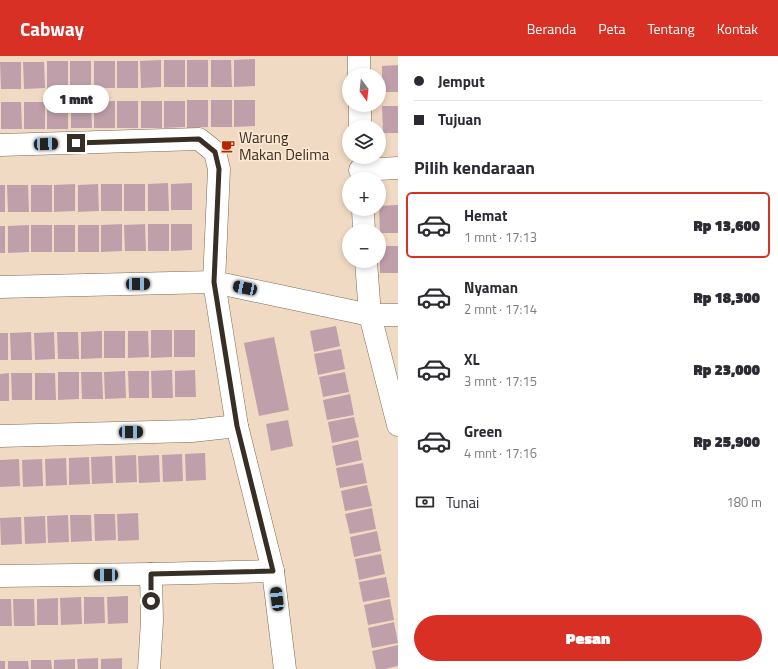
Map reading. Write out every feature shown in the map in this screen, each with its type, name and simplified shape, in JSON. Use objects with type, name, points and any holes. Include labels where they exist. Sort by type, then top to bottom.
[{"type":"street","points":[[358,56],[359,68]]},
{"type":"street","points":[[0,145],[199,139],[215,152],[219,169],[214,282],[237,426],[273,571],[285,669]]},
{"type":"street","points":[[360,168],[398,168]]},
{"type":"street","points":[[367,268],[370,315],[398,425]]},
{"type":"street","points":[[0,287],[214,282],[370,315],[398,315]]},
{"type":"street","points":[[0,436],[192,431],[237,426]]},
{"type":"street","points":[[0,576],[273,571]]},
{"type":"street","points":[[149,669],[152,621],[151,574]]},
{"type":"building","points":[[255,59],[255,86],[234,87],[234,60]]},
{"type":"building","points":[[161,60],[161,87],[141,88],[140,61]]},
{"type":"building","points":[[164,60],[185,60],[185,87],[164,87]]},
{"type":"building","points":[[187,60],[208,60],[208,87],[187,87]]},
{"type":"building","points":[[211,60],[231,60],[232,87],[211,87]]},
{"type":"building","points":[[47,61],[68,61],[68,88],[47,89]]},
{"type":"building","points":[[70,61],[91,61],[91,88],[70,88]]},
{"type":"building","points":[[94,61],[115,61],[115,88],[94,88]]},
{"type":"building","points":[[117,61],[138,61],[138,88],[117,88]]},
{"type":"building","points":[[0,62],[21,62],[21,89],[1,89]]},
{"type":"building","points":[[23,62],[44,62],[45,88],[24,89]]},
{"type":"building","points":[[398,65],[398,92],[386,92],[386,68],[382,68],[382,66]]},
{"type":"building","points":[[187,100],[208,100],[208,127],[187,128]]},
{"type":"building","points":[[211,100],[232,100],[232,127],[211,127]]},
{"type":"building","points":[[234,100],[255,100],[255,126],[234,127]]},
{"type":"building","points":[[115,101],[115,128],[94,128],[94,102]]},
{"type":"building","points":[[117,101],[138,101],[138,128],[117,128]]},
{"type":"building","points":[[141,101],[162,101],[162,128],[141,128]]},
{"type":"building","points":[[164,101],[185,101],[185,127],[164,128]]},
{"type":"building","points":[[1,102],[21,102],[22,129],[1,129]]},
{"type":"building","points":[[24,102],[45,102],[45,129],[24,129]]},
{"type":"building","points":[[47,102],[68,102],[68,129],[47,129]]},
{"type":"building","points":[[71,102],[91,102],[92,128],[71,128]]},
{"type":"building","points":[[386,106],[398,106],[398,133],[386,133],[386,120],[383,120],[382,112],[386,112]]},
{"type":"building","points":[[168,183],[169,211],[148,211],[148,184]]},
{"type":"building","points":[[192,183],[192,210],[171,210],[171,184]]},
{"type":"building","points":[[75,184],[75,211],[54,212],[54,185]]},
{"type":"building","points":[[98,184],[99,211],[78,212],[78,185]]},
{"type":"building","points":[[101,184],[122,184],[122,211],[101,211]]},
{"type":"building","points":[[124,184],[145,184],[145,211],[124,211]]},
{"type":"building","points":[[0,185],[5,185],[5,212],[0,212]]},
{"type":"building","points":[[7,185],[28,185],[29,212],[8,212]]},
{"type":"building","points":[[31,185],[52,185],[52,212],[31,212]]},
{"type":"building","points":[[398,205],[398,233],[386,233],[386,224],[380,224],[379,216],[386,216],[386,206]]},
{"type":"building","points":[[122,224],[122,251],[101,252],[101,225]]},
{"type":"building","points":[[145,224],[146,251],[125,251],[124,225]]},
{"type":"building","points":[[148,224],[169,224],[169,251],[148,251]]},
{"type":"building","points":[[171,224],[192,224],[192,250],[171,251]]},
{"type":"building","points":[[29,225],[29,252],[8,253],[8,226]]},
{"type":"building","points":[[31,225],[52,225],[52,252],[31,252]]},
{"type":"building","points":[[54,225],[75,225],[75,252],[54,252]]},
{"type":"building","points":[[78,225],[99,225],[99,252],[78,252]]},
{"type":"building","points":[[0,226],[5,226],[5,253],[0,253]]},
{"type":"building","points":[[386,246],[398,246],[398,273],[380,273],[380,268],[386,268]]},
{"type":"building","points":[[336,326],[340,346],[314,352],[310,331]]},
{"type":"building","points":[[151,330],[172,330],[172,357],[151,358]]},
{"type":"building","points":[[174,330],[195,330],[195,357],[174,357]]},
{"type":"building","points":[[102,331],[102,358],[81,359],[81,332]]},
{"type":"building","points":[[104,331],[125,331],[125,358],[104,358]]},
{"type":"building","points":[[128,331],[148,331],[149,357],[128,358]]},
{"type":"building","points":[[31,332],[32,360],[11,360],[10,333]]},
{"type":"building","points":[[54,332],[55,359],[35,360],[34,333]]},
{"type":"building","points":[[57,332],[78,332],[79,359],[58,359]]},
{"type":"building","points":[[0,333],[8,333],[8,360],[0,360]]},
{"type":"building","points":[[274,337],[289,410],[259,416],[244,343]]},
{"type":"building","points":[[341,349],[345,369],[318,375],[314,354]]},
{"type":"building","points":[[172,370],[173,398],[152,398],[151,371]]},
{"type":"building","points":[[195,370],[196,397],[175,397],[175,371]]},
{"type":"building","points":[[125,371],[126,398],[105,399],[104,372]]},
{"type":"building","points":[[128,371],[149,371],[149,398],[129,398]]},
{"type":"building","points":[[58,372],[79,372],[79,399],[58,400]]},
{"type":"building","points":[[81,372],[102,372],[103,399],[82,399]]},
{"type":"building","points":[[345,372],[349,392],[323,397],[319,377]]},
{"type":"building","points":[[9,373],[9,401],[0,401],[0,374]]},
{"type":"building","points":[[11,373],[32,373],[32,400],[12,400]]},
{"type":"building","points":[[35,373],[55,373],[56,400],[35,400]]},
{"type":"building","points":[[350,394],[354,415],[327,420],[323,400]]},
{"type":"building","points":[[354,417],[359,437],[332,443],[328,422]]},
{"type":"building","points":[[288,420],[293,446],[271,451],[266,424]]},
{"type":"building","points":[[358,440],[362,460],[336,466],[332,446]]},
{"type":"building","points":[[205,453],[206,480],[186,481],[185,454]]},
{"type":"building","points":[[182,454],[183,481],[163,482],[162,455]]},
{"type":"building","points":[[136,455],[137,482],[116,483],[115,456]]},
{"type":"building","points":[[159,455],[160,482],[139,483],[138,456]]},
{"type":"building","points":[[112,456],[113,483],[92,484],[91,457]]},
{"type":"building","points":[[89,457],[90,484],[69,485],[69,458]]},
{"type":"building","points":[[66,458],[67,485],[46,486],[45,459]]},
{"type":"building","points":[[19,459],[20,486],[0,487],[0,460]]},
{"type":"building","points":[[42,459],[43,486],[23,487],[22,460]]},
{"type":"building","points":[[363,463],[367,483],[340,488],[336,468]]},
{"type":"building","points":[[367,485],[372,506],[345,511],[341,491]]},
{"type":"building","points":[[372,508],[376,529],[350,534],[345,514]]},
{"type":"building","points":[[138,513],[139,540],[118,541],[117,514]]},
{"type":"building","points":[[94,514],[115,514],[116,540],[95,541]]},
{"type":"building","points":[[68,515],[69,542],[48,543],[47,516]]},
{"type":"building","points":[[70,515],[91,515],[92,541],[71,542]]},
{"type":"building","points":[[45,516],[46,543],[25,544],[24,517]]},
{"type":"building","points":[[21,517],[22,544],[1,545],[0,518]]},
{"type":"building","points":[[377,531],[381,551],[354,557],[350,537]]},
{"type":"building","points":[[381,554],[385,574],[359,580],[355,559]]},
{"type":"building","points":[[386,577],[390,597],[363,602],[359,582]]},
{"type":"building","points":[[128,596],[128,623],[108,624],[107,597]]},
{"type":"building","points":[[81,597],[82,624],[61,625],[60,598]]},
{"type":"building","points":[[84,597],[104,597],[105,623],[84,624]]},
{"type":"building","points":[[58,598],[58,625],[37,625],[37,599]]},
{"type":"building","points":[[0,599],[11,599],[12,626],[0,626]]},
{"type":"building","points":[[13,599],[34,599],[35,626],[14,626]]},
{"type":"building","points":[[390,599],[394,620],[368,625],[364,605]]},
{"type":"building","points":[[394,622],[398,643],[372,648],[368,628]]},
{"type":"building","points":[[398,645],[398,666],[385,669],[376,669],[372,651]]},
{"type":"building","points":[[98,658],[98,669],[78,669],[77,659]]},
{"type":"building","points":[[122,658],[122,669],[101,669],[101,659]]},
{"type":"building","points":[[75,659],[75,669],[54,669],[54,660]]},
{"type":"building","points":[[31,660],[51,660],[52,669],[31,669]]},
{"type":"building","points":[[0,661],[5,661],[5,669],[0,669]]},
{"type":"building","points":[[8,661],[28,661],[29,669],[8,669]]},
{"type":"place","name":"Warung Makan Delima","points":[[228,146]]},
{"type":"route","points":[[76,143],[199,139],[215,152],[219,169],[214,282],[237,426],[273,571],[151,574],[151,601]]}]
